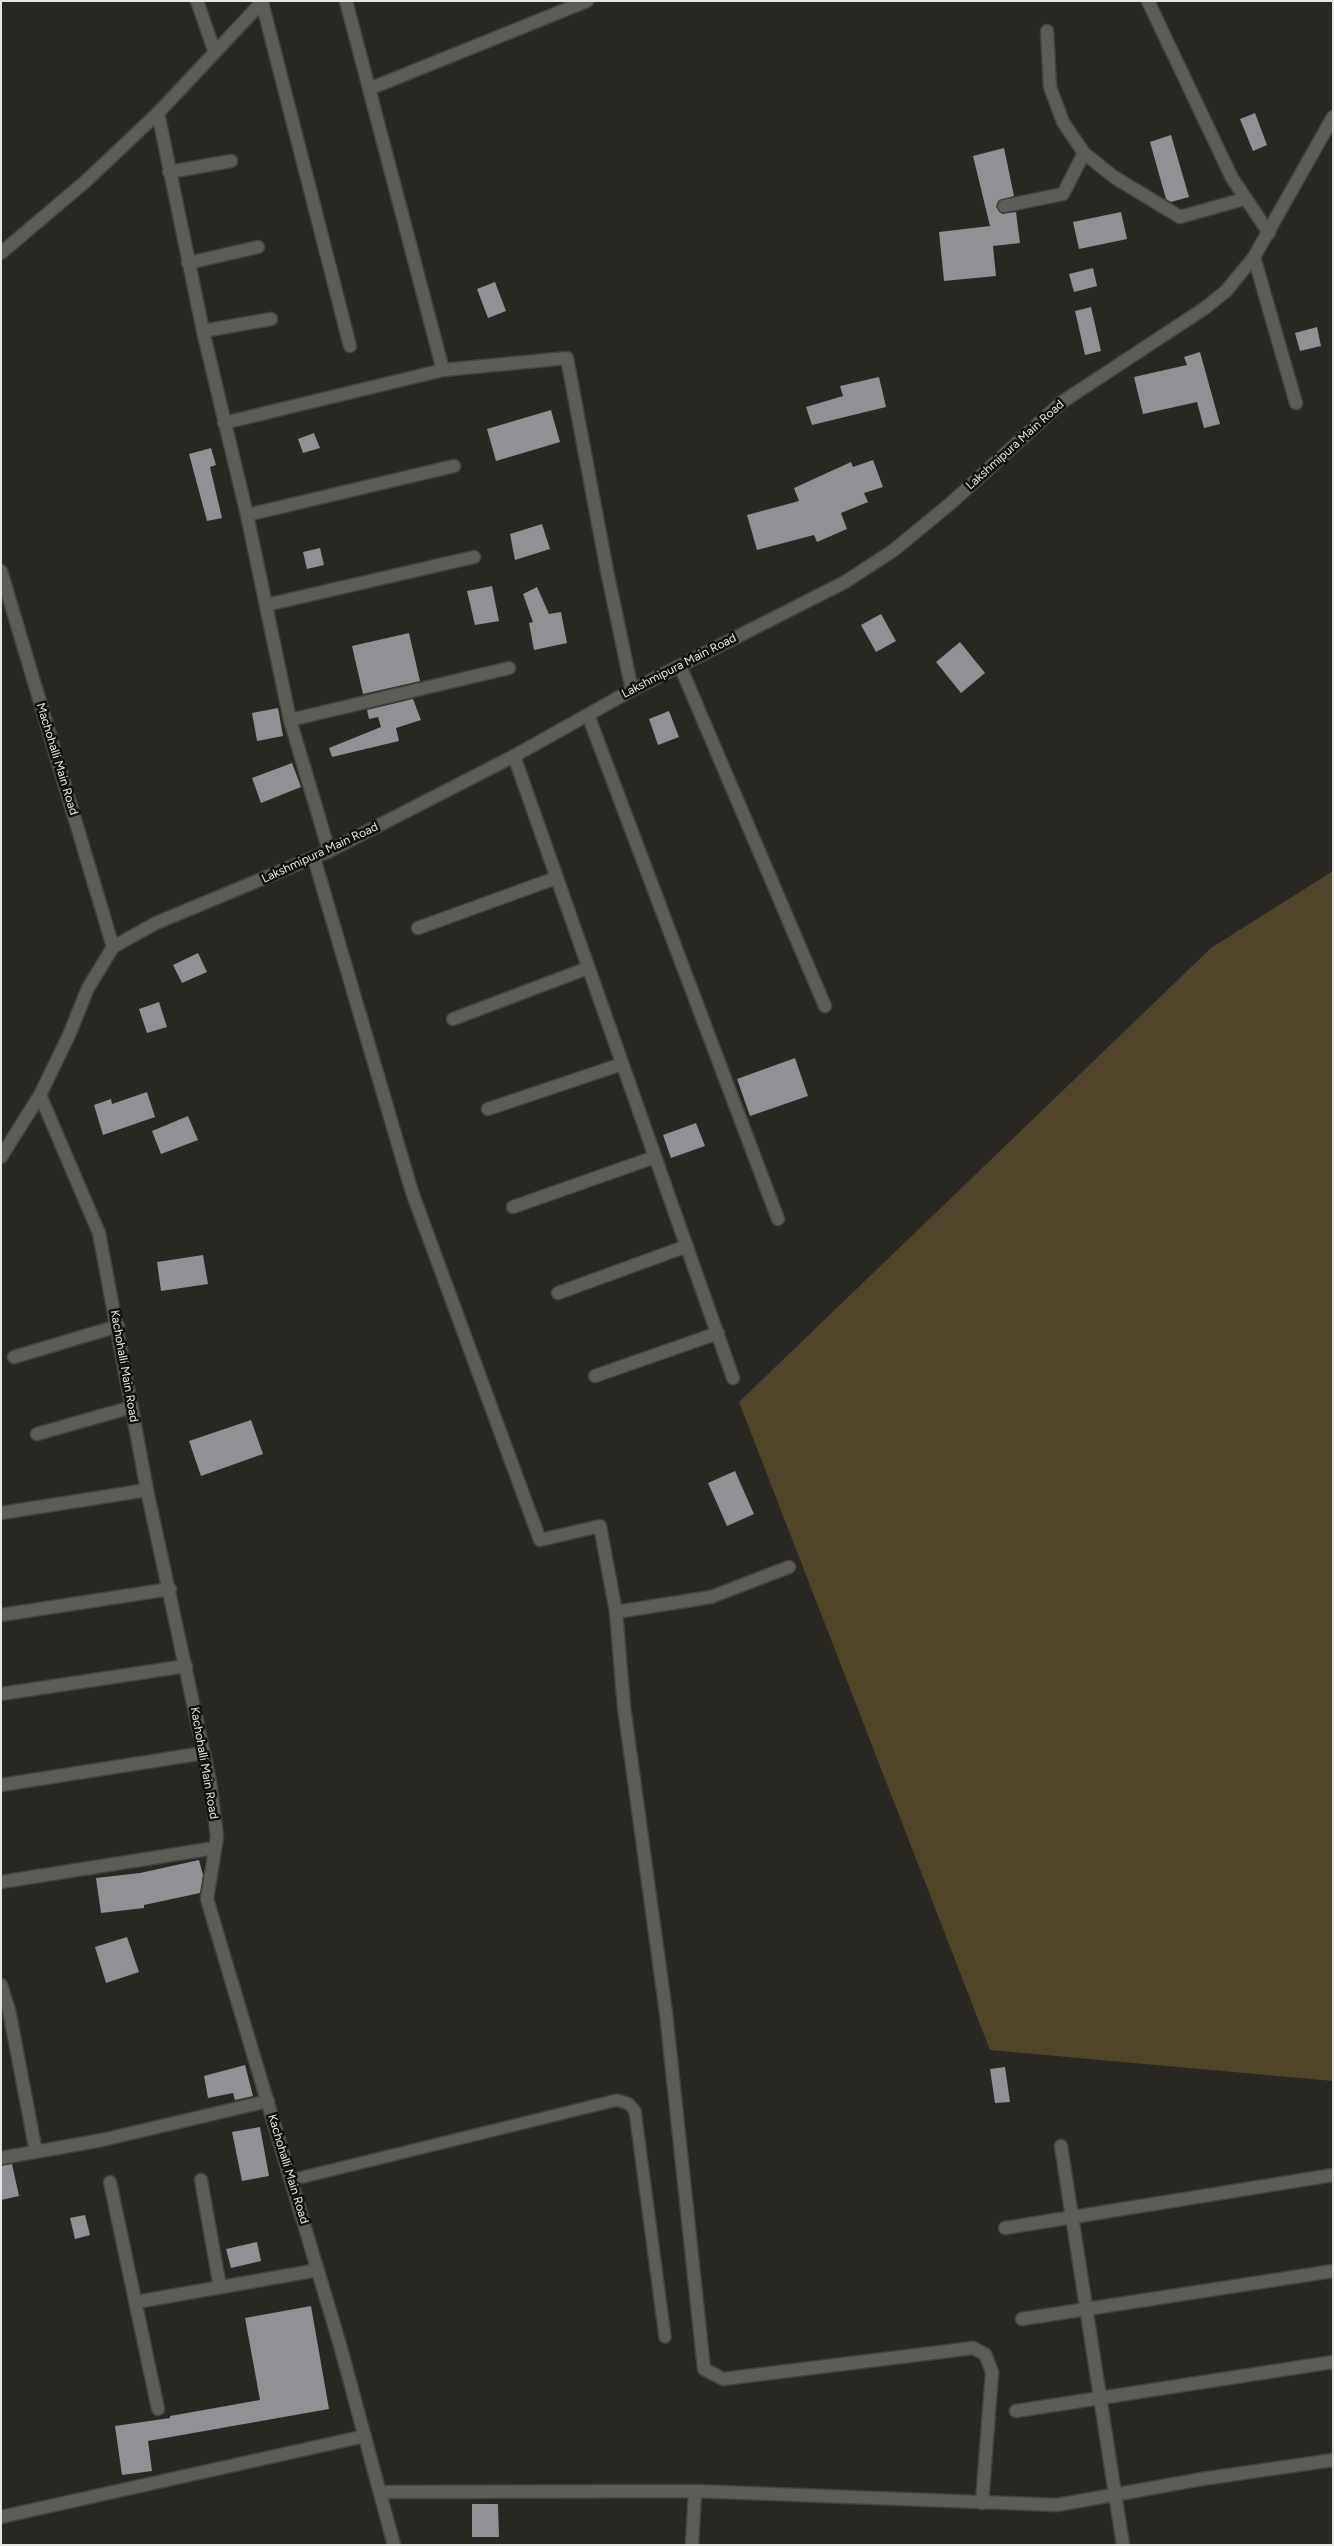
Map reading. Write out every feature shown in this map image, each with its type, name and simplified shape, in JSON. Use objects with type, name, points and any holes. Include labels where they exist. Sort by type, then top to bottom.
[{"type":"street","points":[[197,1],[214,50]]},
{"type":"street","points":[[346,1],[443,370]]},
{"type":"street","points":[[369,89],[587,1]]},
{"type":"street","points":[[1148,1],[1232,178],[1269,233]]},
{"type":"street","points":[[1,253],[86,181],[158,113],[214,50],[262,2]]},
{"type":"street","points":[[262,2],[350,346]]},
{"type":"street","points":[[1047,31],[1050,87],[1063,122],[1084,153],[1114,176],[1180,217],[1244,198]]},
{"type":"street","points":[[158,113],[188,263],[247,515],[290,720],[329,851]]},
{"type":"street","name":"Lakshmipura Main Road","points":[[1,1157],[40,1095],[88,988],[113,947],[156,923],[329,851],[514,756],[632,690],[845,582],[894,550],[951,502],[1062,402],[1205,308],[1226,291],[1254,257],[1269,233],[1333,117]]},
{"type":"street","points":[[1004,206],[1063,194],[1084,153]]},
{"type":"street","points":[[169,172],[231,161]]},
{"type":"street","points":[[188,263],[258,247]]},
{"type":"street","points":[[1254,257],[1296,403]]},
{"type":"street","points":[[203,331],[271,318]]},
{"type":"street","points":[[224,423],[443,370],[567,358],[607,571],[632,690]]},
{"type":"street","points":[[247,515],[454,466]]},
{"type":"street","points":[[266,605],[474,557]]},
{"type":"street","name":"Machohalli Main Road","points":[[1,571],[113,947]]},
{"type":"street","points":[[680,666],[825,1006]]},
{"type":"street","points":[[290,720],[509,668]]},
{"type":"street","points":[[588,715],[778,1219]]},
{"type":"street","points":[[514,756],[733,1378]]},
{"type":"street","points":[[314,858],[412,1192],[540,1540],[600,1526],[616,1612],[625,1716],[666,2013],[704,2369],[723,2379],[972,2348],[985,2354],[992,2372],[982,2503]]},
{"type":"street","points":[[418,928],[556,878]]},
{"type":"street","points":[[453,1019],[588,968]]},
{"type":"street","points":[[488,1109],[622,1064]]},
{"type":"street","name":"Kachohalli Main Road","points":[[40,1095],[99,1233],[118,1326],[147,1490],[170,1589],[204,1753],[217,1837],[207,1899],[318,2270],[394,2545]]},
{"type":"street","points":[[513,1207],[655,1157]]},
{"type":"street","points":[[558,1293],[687,1246]]},
{"type":"street","points":[[14,1357],[118,1326]]},
{"type":"street","points":[[595,1376],[718,1333]]},
{"type":"street","points":[[37,1434],[132,1407]]},
{"type":"street","points":[[1,1513],[147,1490]]},
{"type":"street","points":[[616,1612],[711,1597],[789,1566]]},
{"type":"street","points":[[1,1614],[170,1589]]},
{"type":"street","points":[[1,1694],[186,1666]]},
{"type":"street","points":[[1,1785],[204,1753]]},
{"type":"street","points":[[1,1882],[215,1848]]},
{"type":"street","points":[[1,1985],[9,2010],[36,2152]]},
{"type":"street","points":[[1,2158],[102,2140],[268,2101]]},
{"type":"street","points":[[1061,2146],[1123,2545]]},
{"type":"street","points":[[1005,2228],[1333,2175]]},
{"type":"street","points":[[201,2180],[220,2287]]},
{"type":"street","points":[[110,2182],[158,2409]]},
{"type":"street","points":[[136,2302],[318,2270]]},
{"type":"street","points":[[1022,2319],[1333,2271]]},
{"type":"street","points":[[1016,2410],[1333,2362]]},
{"type":"street","points":[[1,2517],[365,2436]]},
{"type":"street","points":[[380,2492],[695,2491],[1058,2505],[1202,2479],[1333,2460]]},
{"type":"street","points":[[692,2545],[695,2491]]},
{"type":"lane","points":[[291,2180],[617,2100],[629,2104],[636,2112],[666,2337]]},
{"type":"shaded area","points":[[1333,871],[1333,2081],[990,2050],[739,1402],[1211,948]]},
{"type":"building","points":[[1255,113],[1267,145],[1253,151],[1240,119]]},
{"type":"building","points":[[1171,135],[1189,197],[1171,202],[1166,199],[1150,142]]},
{"type":"building","points":[[1004,148],[1014,196],[999,200],[996,207],[1002,214],[1016,212],[1020,243],[993,246],[996,276],[944,281],[939,232],[990,226],[973,156]]},
{"type":"building","points":[[1121,212],[1127,239],[1079,249],[1073,222]]},
{"type":"building","points":[[1093,268],[1097,286],[1074,292],[1069,274]]},
{"type":"building","points":[[495,282],[506,311],[488,318],[477,289]]},
{"type":"building","points":[[1091,307],[1101,351],[1085,355],[1075,311]]},
{"type":"building","points":[[1317,327],[1321,346],[1300,351],[1295,333]]},
{"type":"building","points":[[1200,352],[1220,424],[1204,428],[1197,402],[1143,414],[1134,377],[1187,365],[1184,357]]},
{"type":"building","points":[[879,377],[886,407],[812,425],[806,407],[843,396],[840,386]]},
{"type":"building","points":[[551,410],[560,442],[496,461],[487,429]]},
{"type":"building","points":[[314,433],[320,448],[303,453],[298,439]]},
{"type":"building","points":[[211,448],[216,465],[210,467],[222,518],[207,521],[189,454]]},
{"type":"building","points":[[873,460],[883,487],[864,493],[868,502],[841,513],[847,529],[817,542],[814,535],[757,550],[747,515],[799,501],[794,488],[851,462],[853,467]]},
{"type":"building","points":[[542,524],[550,549],[515,560],[510,534]]},
{"type":"building","points":[[320,548],[324,565],[307,569],[303,552]]},
{"type":"building","points":[[492,586],[499,621],[475,625],[467,591]]},
{"type":"building","points":[[537,587],[549,614],[561,612],[567,643],[534,650],[529,623],[533,622],[523,594]]},
{"type":"building","points":[[881,614],[896,641],[876,652],[861,625]]},
{"type":"building","points":[[409,633],[420,681],[363,694],[352,646]]},
{"type":"building","points":[[960,642],[985,673],[961,693],[936,662]]},
{"type":"building","points":[[413,699],[421,720],[396,728],[399,741],[332,757],[329,748],[381,727],[378,717],[369,719],[367,710]]},
{"type":"building","points":[[278,708],[283,736],[257,741],[252,713]]},
{"type":"building","points":[[669,711],[679,737],[658,745],[649,719]]},
{"type":"building","points":[[292,763],[301,787],[261,803],[252,778]]},
{"type":"building","points":[[198,953],[207,972],[182,983],[173,965]]},
{"type":"building","points":[[159,1002],[167,1027],[147,1033],[139,1009]]},
{"type":"building","points":[[795,1058],[808,1096],[750,1116],[737,1079]]},
{"type":"building","points":[[147,1092],[155,1117],[103,1135],[94,1105],[111,1099],[112,1104]]},
{"type":"building","points":[[188,1116],[198,1140],[161,1154],[152,1131]]},
{"type":"building","points":[[696,1123],[705,1146],[671,1158],[663,1135]]},
{"type":"building","points":[[203,1255],[208,1284],[161,1291],[157,1262]]},
{"type":"building","points":[[251,1420],[263,1454],[201,1476],[189,1441]]},
{"type":"building","points":[[735,1471],[754,1514],[727,1526],[708,1483]]},
{"type":"building","points":[[199,1860],[203,1875],[200,1893],[144,1905],[144,1908],[101,1913],[96,1878],[140,1873]]},
{"type":"building","points":[[127,1937],[139,1972],[106,1983],[95,1947]]},
{"type":"building","points":[[245,2065],[253,2096],[235,2100],[233,2093],[208,2098],[204,2076]]},
{"type":"building","points":[[1005,2067],[1010,2102],[995,2103],[990,2069]]},
{"type":"building","points":[[260,2127],[269,2176],[242,2181],[232,2132]]},
{"type":"building","points":[[12,2164],[19,2196],[1,2200],[1,2166]]},
{"type":"building","points":[[85,2215],[90,2235],[75,2239],[70,2218]]},
{"type":"building","points":[[257,2242],[261,2261],[231,2268],[226,2249]]},
{"type":"building","points":[[311,2306],[329,2409],[148,2441],[152,2471],[122,2475],[115,2426],[170,2418],[170,2416],[260,2400],[245,2318]]},
{"type":"building","points":[[472,2504],[498,2504],[499,2537],[472,2537]]}]
